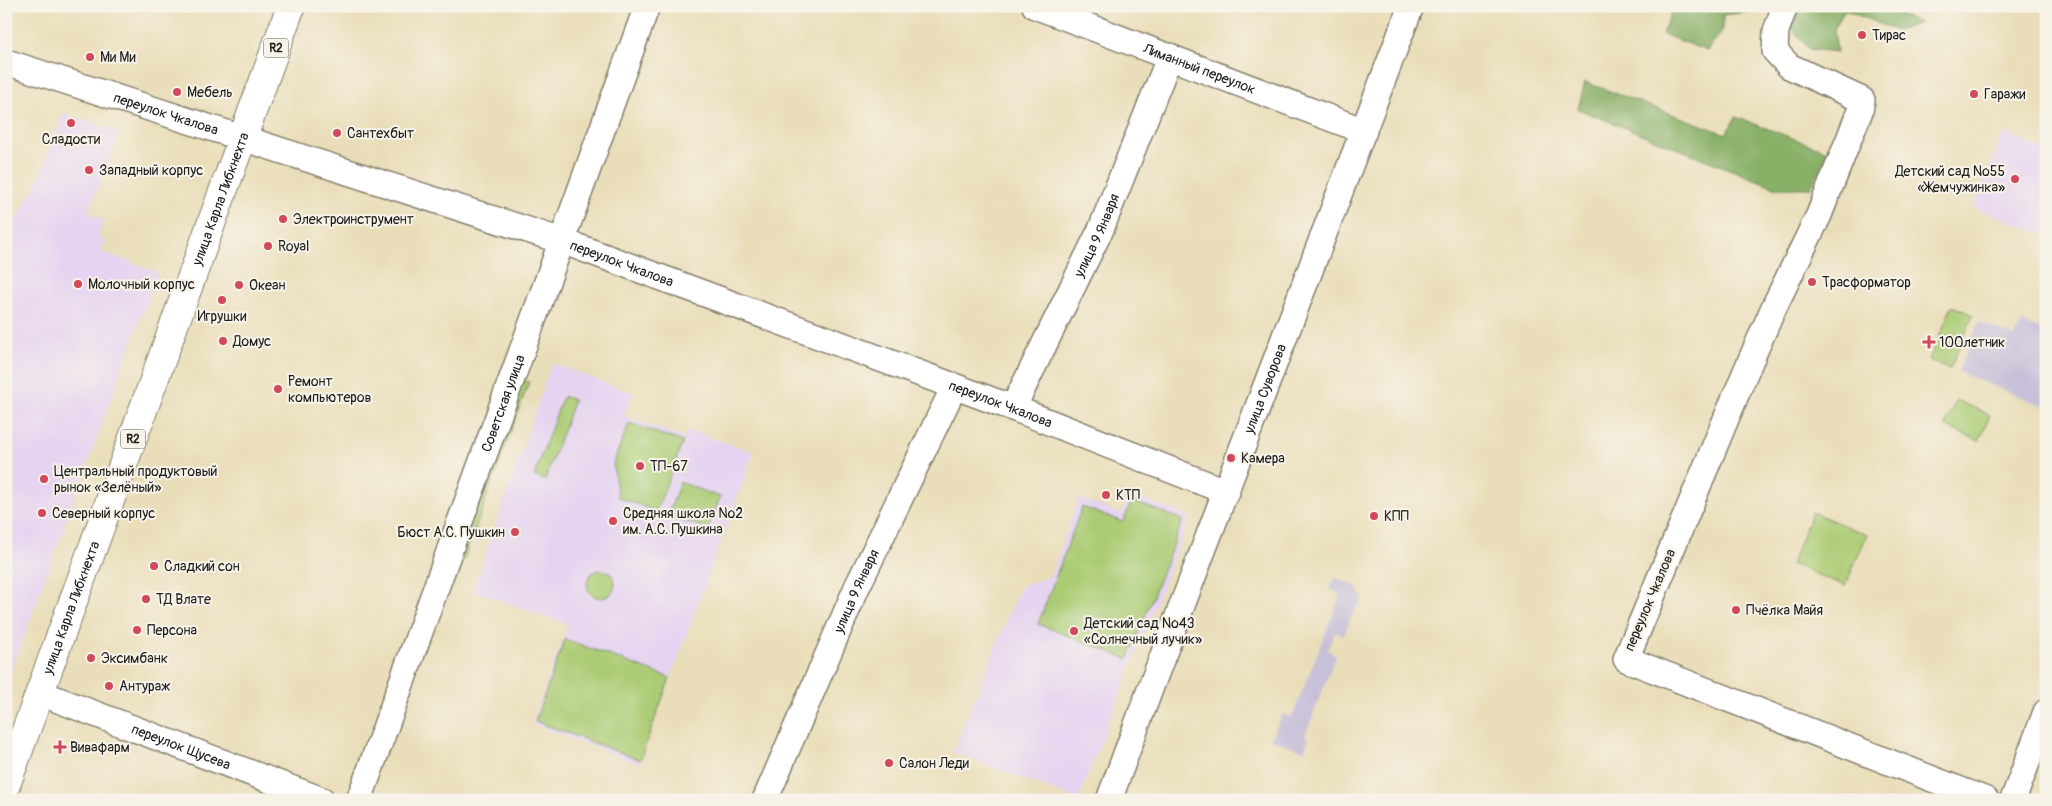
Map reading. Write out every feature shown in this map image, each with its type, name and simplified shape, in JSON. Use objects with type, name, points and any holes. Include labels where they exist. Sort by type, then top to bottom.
[{"type":"main road","name":"улица Карла Либкнехта","points":[[6,785],[291,6]]},
{"type":"street","name":"Советская улица","points":[[359,800],[647,6]]},
{"type":"street","name":"Лиманный переулок","points":[[1035,6],[1364,131]]},
{"type":"street","name":"улица Суворова","points":[[1109,800],[1412,6]]},
{"type":"street","name":"переулок Чкалова","points":[[1785,6],[1776,31],[1775,51],[1789,66],[1862,100],[1860,111],[1819,215],[1774,307],[1746,371],[1626,659],[1986,800]]},
{"type":"street","name":"улица 9 Января","points":[[1013,408],[1101,229],[1170,56]]},
{"type":"street","name":"переулок Чкалова","points":[[6,62],[562,241],[1013,408],[1226,492]]},
{"type":"street","name":"улица 9 Января","points":[[765,800],[857,587],[954,387]]},
{"type":"street","name":"переулок Щусева","points":[[40,693],[322,800]]},
{"type":"street","points":[[2013,800],[2046,712]]},
{"type":"shaded area","name":"Центральный продуктовый рынок «Зелёный»","points":[[63,113],[120,132],[88,213],[104,220],[97,237],[105,240],[100,251],[158,272],[6,685],[6,214],[18,218],[30,193],[33,193]]},
{"type":"shaded area","name":"Детский сад №55 «Жемчужинка»","points":[[2004,132],[2046,151],[2046,235],[1973,207]]},
{"type":"shaded area","points":[[1979,322],[2015,337],[2022,322],[2046,332],[2046,407],[1958,372]]},
{"type":"shaded area","name":"Средняя школа №2 им. А.С. Пушкина","points":[[552,363],[633,393],[624,416],[685,438],[688,430],[754,452],[639,764],[532,724],[568,625],[473,590]]},
{"type":"shaded area","name":"Детский сад №43 «Солнечный лучик»","points":[[1130,494],[1190,517],[1078,800],[953,752],[1020,587],[1050,576],[1079,498],[1122,514]]},
{"type":"shaded area","points":[[1335,578],[1356,586],[1363,598],[1351,617],[1344,636],[1335,632],[1327,650],[1336,655],[1305,736],[1309,738],[1304,751],[1271,739],[1282,714],[1292,717],[1341,594],[1330,589]]},
{"type":"green space","points":[[1674,6],[1763,6],[1762,10],[1723,15],[1723,30],[1707,51],[1662,34]]},
{"type":"green space","points":[[1804,6],[1879,6],[1920,23],[1897,31],[1845,10],[1834,29],[1837,52],[1809,49],[1789,25]]},
{"type":"green space","points":[[1585,82],[1726,134],[1736,117],[1830,152],[1810,188],[1777,188],[1578,109]]},
{"type":"green space","points":[[1952,306],[1973,315],[1950,369],[1929,360]]},
{"type":"green space","points":[[520,379],[529,382],[463,562],[454,558]]},
{"type":"green space","points":[[563,396],[574,400],[545,480],[534,476]]},
{"type":"green space","points":[[1956,400],[1990,415],[1979,441],[1945,426]]},
{"type":"green space","points":[[629,423],[683,442],[656,511],[618,497],[613,464]]},
{"type":"green space","points":[[680,482],[720,497],[708,529],[668,515]]},
{"type":"green space","points":[[1132,501],[1183,520],[1128,659],[1038,624],[1082,507],[1123,522]]},
{"type":"green space","points":[[1812,512],[1867,535],[1845,586],[1791,564]]},
{"type":"green space","points":[[601,570],[611,574],[615,584],[611,594],[601,598],[591,594],[587,584],[591,574]]},
{"type":"green space","points":[[565,639],[670,678],[640,760],[535,721]]},
{"type":"place","name":"Тирас","points":[[1862,35]]},
{"type":"place","name":"Ми Ми","points":[[90,57]]},
{"type":"place","name":"Мебель","points":[[177,92]]},
{"type":"place","name":"Гаражи","points":[[1974,94]]},
{"type":"place","name":"Сладости","points":[[71,123]]},
{"type":"place","name":"Сантехбыт","points":[[337,133]]},
{"type":"place","name":"Западный корпус","points":[[89,170]]},
{"type":"place","name":"Детский сад №55 «Жемчужинка»","points":[[2015,179]]},
{"type":"place","name":"Электроинструмент","points":[[283,219]]},
{"type":"place","name":"Royal","points":[[268,246]]},
{"type":"place","name":"Трасформатор","points":[[1812,282]]},
{"type":"place","name":"Молочный корпус","points":[[78,284]]},
{"type":"place","name":"Океан","points":[[239,285]]},
{"type":"place","name":"Игрушки","points":[[222,300]]},
{"type":"place","name":"Домус","points":[[223,341]]},
{"type":"place","name":"100летник","points":[[1929,342]]},
{"type":"place","name":"Ремонт компьютеров","points":[[278,389]]},
{"type":"place","name":"Камера","points":[[1231,458]]},
{"type":"place","name":"ТП-67","points":[[640,466]]},
{"type":"place","name":"Центральный продуктовый рынок «Зелёный»","points":[[44,479]]},
{"type":"place","name":"КТП","points":[[1106,495]]},
{"type":"place","name":"Северный корпус","points":[[42,513]]},
{"type":"place","name":"КПП","points":[[1374,516]]},
{"type":"place","name":"Средняя школа №2 им. А.С. Пушкина","points":[[613,521]]},
{"type":"place","name":"Бюст А.С. Пушкин","points":[[515,532]]},
{"type":"place","name":"Сладкий сон","points":[[154,566]]},
{"type":"place","name":"ТД Влате","points":[[146,599]]},
{"type":"place","name":"Пчёлка Майя","points":[[1736,610]]},
{"type":"place","name":"Персона","points":[[137,630]]},
{"type":"place","name":"Детский сад №43 «Солнечный лучик»","points":[[1074,631]]},
{"type":"place","name":"Эксимбанк","points":[[91,658]]},
{"type":"place","name":"Антураж","points":[[109,686]]},
{"type":"place","name":"Вивафарм","points":[[60,747]]},
{"type":"place","name":"Салон Леди","points":[[889,763]]}]
